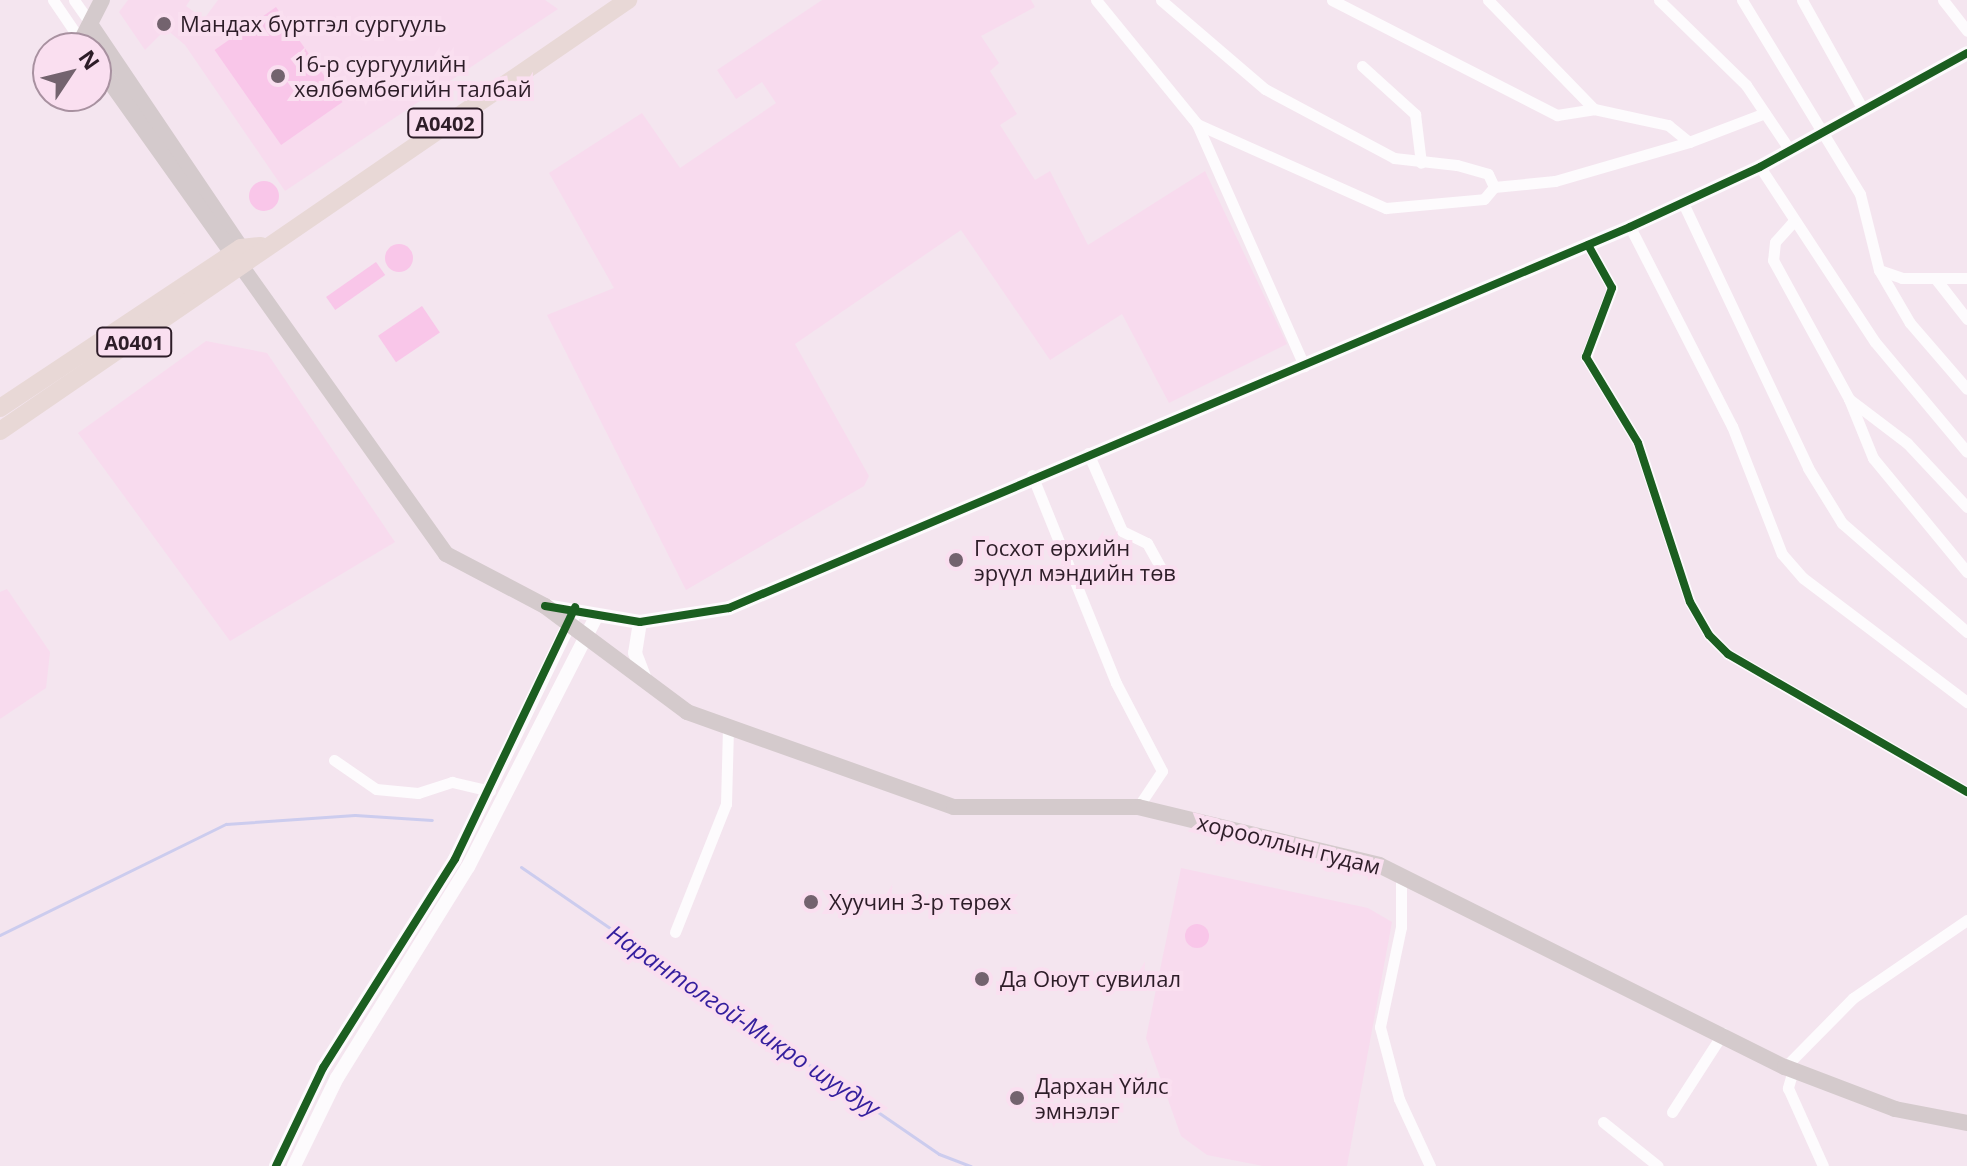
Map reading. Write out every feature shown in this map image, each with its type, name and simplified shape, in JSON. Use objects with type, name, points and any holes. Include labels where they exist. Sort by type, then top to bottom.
[{"type":"highway","name":"A0402","points":[[261,246],[628,0]]},
{"type":"highway","name":"A0401","points":[[0,408],[261,246]]},
{"type":"highway","name":"A0401","points":[[0,431],[241,259]]},
{"type":"main road","points":[[90,32],[102,0]]},
{"type":"main road","points":[[92,27],[241,259]]},
{"type":"main road","points":[[112,84],[241,259]]},
{"type":"main road","name":"хорооллын гудам","points":[[241,259],[446,554],[545,606],[646,683],[728,730],[954,807],[1138,807],[1401,875],[1789,1068],[1895,1109],[1967,1123]]},
{"type":"street","points":[[53,0],[75,32]]},
{"type":"street","points":[[74,0],[92,27]]},
{"type":"street","points":[[1096,0],[1197,124],[1304,366]]},
{"type":"street","points":[[1161,0],[1265,89],[1394,158],[1488,174],[1494,187]]},
{"type":"street","points":[[1332,0],[1557,115],[1594,109],[1668,125],[1689,142]]},
{"type":"street","points":[[1488,0],[1594,109]]},
{"type":"street","points":[[1659,0],[1765,113],[1789,149]]},
{"type":"street","points":[[1742,0],[1822,126],[1860,194],[1879,270],[1910,323],[1967,389]]},
{"type":"street","points":[[1802,0],[1861,106]]},
{"type":"street","points":[[1943,0],[1967,31]]},
{"type":"street","points":[[545,606],[575,607],[597,615],[640,622],[729,608],[1032,475],[1304,366],[1630,227],[1760,167],[1822,126],[1967,53]]},
{"type":"street","points":[[1362,66],[1415,114],[1421,163]]},
{"type":"street","points":[[1197,124],[1386,208],[1484,199],[1494,187],[1555,181],[1689,142],[1765,113]]},
{"type":"street","points":[[1760,167],[1792,223],[1875,342],[1967,452]]},
{"type":"street","points":[[1683,203],[1808,468],[1842,523],[1967,632]]},
{"type":"street","points":[[1792,223],[1775,242],[1773,260],[1849,399],[1907,443],[1967,507]]},
{"type":"street","points":[[1630,227],[1732,426],[1782,554],[1803,578],[1967,702]]},
{"type":"street","points":[[1588,245],[1612,288],[1586,357],[1638,443],[1685,589],[1709,635],[1728,654],[1967,792]]},
{"type":"street","points":[[1879,270],[1935,278],[1967,278]]},
{"type":"street","points":[[1935,278],[1967,319]]},
{"type":"street","points":[[1849,399],[1850,417],[1873,458],[1967,572]]},
{"type":"street","points":[[1088,453],[1122,531],[1147,543],[1162,570]]},
{"type":"street","points":[[1032,475],[1116,683],[1162,771],[1138,807]]},
{"type":"street","points":[[276,1166],[323,1068],[490,791],[569,627],[575,607]]},
{"type":"street","points":[[294,1166],[337,1078],[468,867],[597,615]]},
{"type":"street","points":[[640,622],[635,653],[646,683]]},
{"type":"street","points":[[675,932],[726,804],[728,730]]},
{"type":"street","points":[[334,760],[376,789],[418,793],[452,782],[490,791]]},
{"type":"street","points":[[1401,875],[1401,927],[1380,1027],[1399,1099],[1430,1166]]},
{"type":"street","points":[[1823,1166],[1788,1088],[1789,1068],[1853,998],[1967,920]]},
{"type":"street","points":[[1672,1112],[1723,1033]]},
{"type":"street","points":[[1603,1122],[1658,1166]]},
{"type":"shaded area","points":[[128,0],[190,0],[186,6],[204,19],[218,0],[545,0],[558,9],[285,191],[185,45],[166,29],[145,50],[119,12]]},
{"type":"shaded area","points":[[822,0],[1031,0],[1035,7],[981,36],[999,63],[990,71],[1017,114],[1000,125],[1035,180],[1050,171],[1088,245],[1205,171],[1287,344],[1169,403],[1122,314],[1050,360],[961,230],[795,344],[869,476],[864,486],[686,590],[547,315],[614,288],[549,173],[642,113],[680,168],[776,103],[762,82],[736,99],[717,70]]},
{"type":"shaded area","name":"16-р сургуулийн хөлбөмбөгийн талбай","points":[[276,7],[343,102],[281,145],[215,50]]},
{"type":"shaded area","points":[[264,181],[275,185],[279,196],[275,207],[264,211],[253,207],[249,196],[253,185]]},
{"type":"shaded area","points":[[399,244],[409,248],[413,258],[409,268],[399,272],[389,268],[385,258],[389,248]]},
{"type":"shaded area","points":[[376,262],[385,275],[335,310],[326,297]]},
{"type":"shaded area","points":[[422,306],[440,333],[396,362],[378,336]]},
{"type":"shaded area","points":[[206,341],[267,353],[395,542],[230,641],[78,433]]},
{"type":"shaded area","points":[[7,589],[50,652],[46,688],[0,719],[0,592]]},
{"type":"shaded area","points":[[1181,868],[1368,908],[1392,922],[1347,1166],[1263,1166],[1207,1155],[1181,1136],[1146,1038]]},
{"type":"shaded area","points":[[1197,924],[1206,927],[1209,936],[1206,945],[1197,948],[1188,945],[1185,936],[1188,927]]},
{"type":"waterway","name":"Нарантолгой-Микро шуудуу","points":[[0,935],[226,824],[355,815],[432,820]]},
{"type":"waterway","name":"Нарантолгой-Микро шуудуу","points":[[521,867],[939,1154],[971,1166]]},
{"type":"cycle path","points":[[545,606],[640,622],[729,608],[1630,227],[1760,167],[1967,53]]},
{"type":"cycle path","points":[[1588,245],[1612,288],[1586,357],[1638,443],[1690,602],[1709,635],[1728,654],[1967,792]]},
{"type":"cycle path","points":[[276,1166],[323,1068],[455,859],[575,607]]},
{"type":"place","name":"Мандах бүртгэл сургууль","points":[[164,24]]},
{"type":"place","name":"16-р сургуулийн хөлбөмбөгийн талбай","points":[[278,76]]},
{"type":"place","name":"Госхот өрхийн эрүүл мэндийн төв","points":[[956,560]]},
{"type":"place","name":"Хуучин 3-р төрөх","points":[[811,902]]},
{"type":"place","name":"Да Оюут сувилал","points":[[982,979]]},
{"type":"place","name":"Дархан Үйлс эмнэлэг","points":[[1017,1098]]}]
